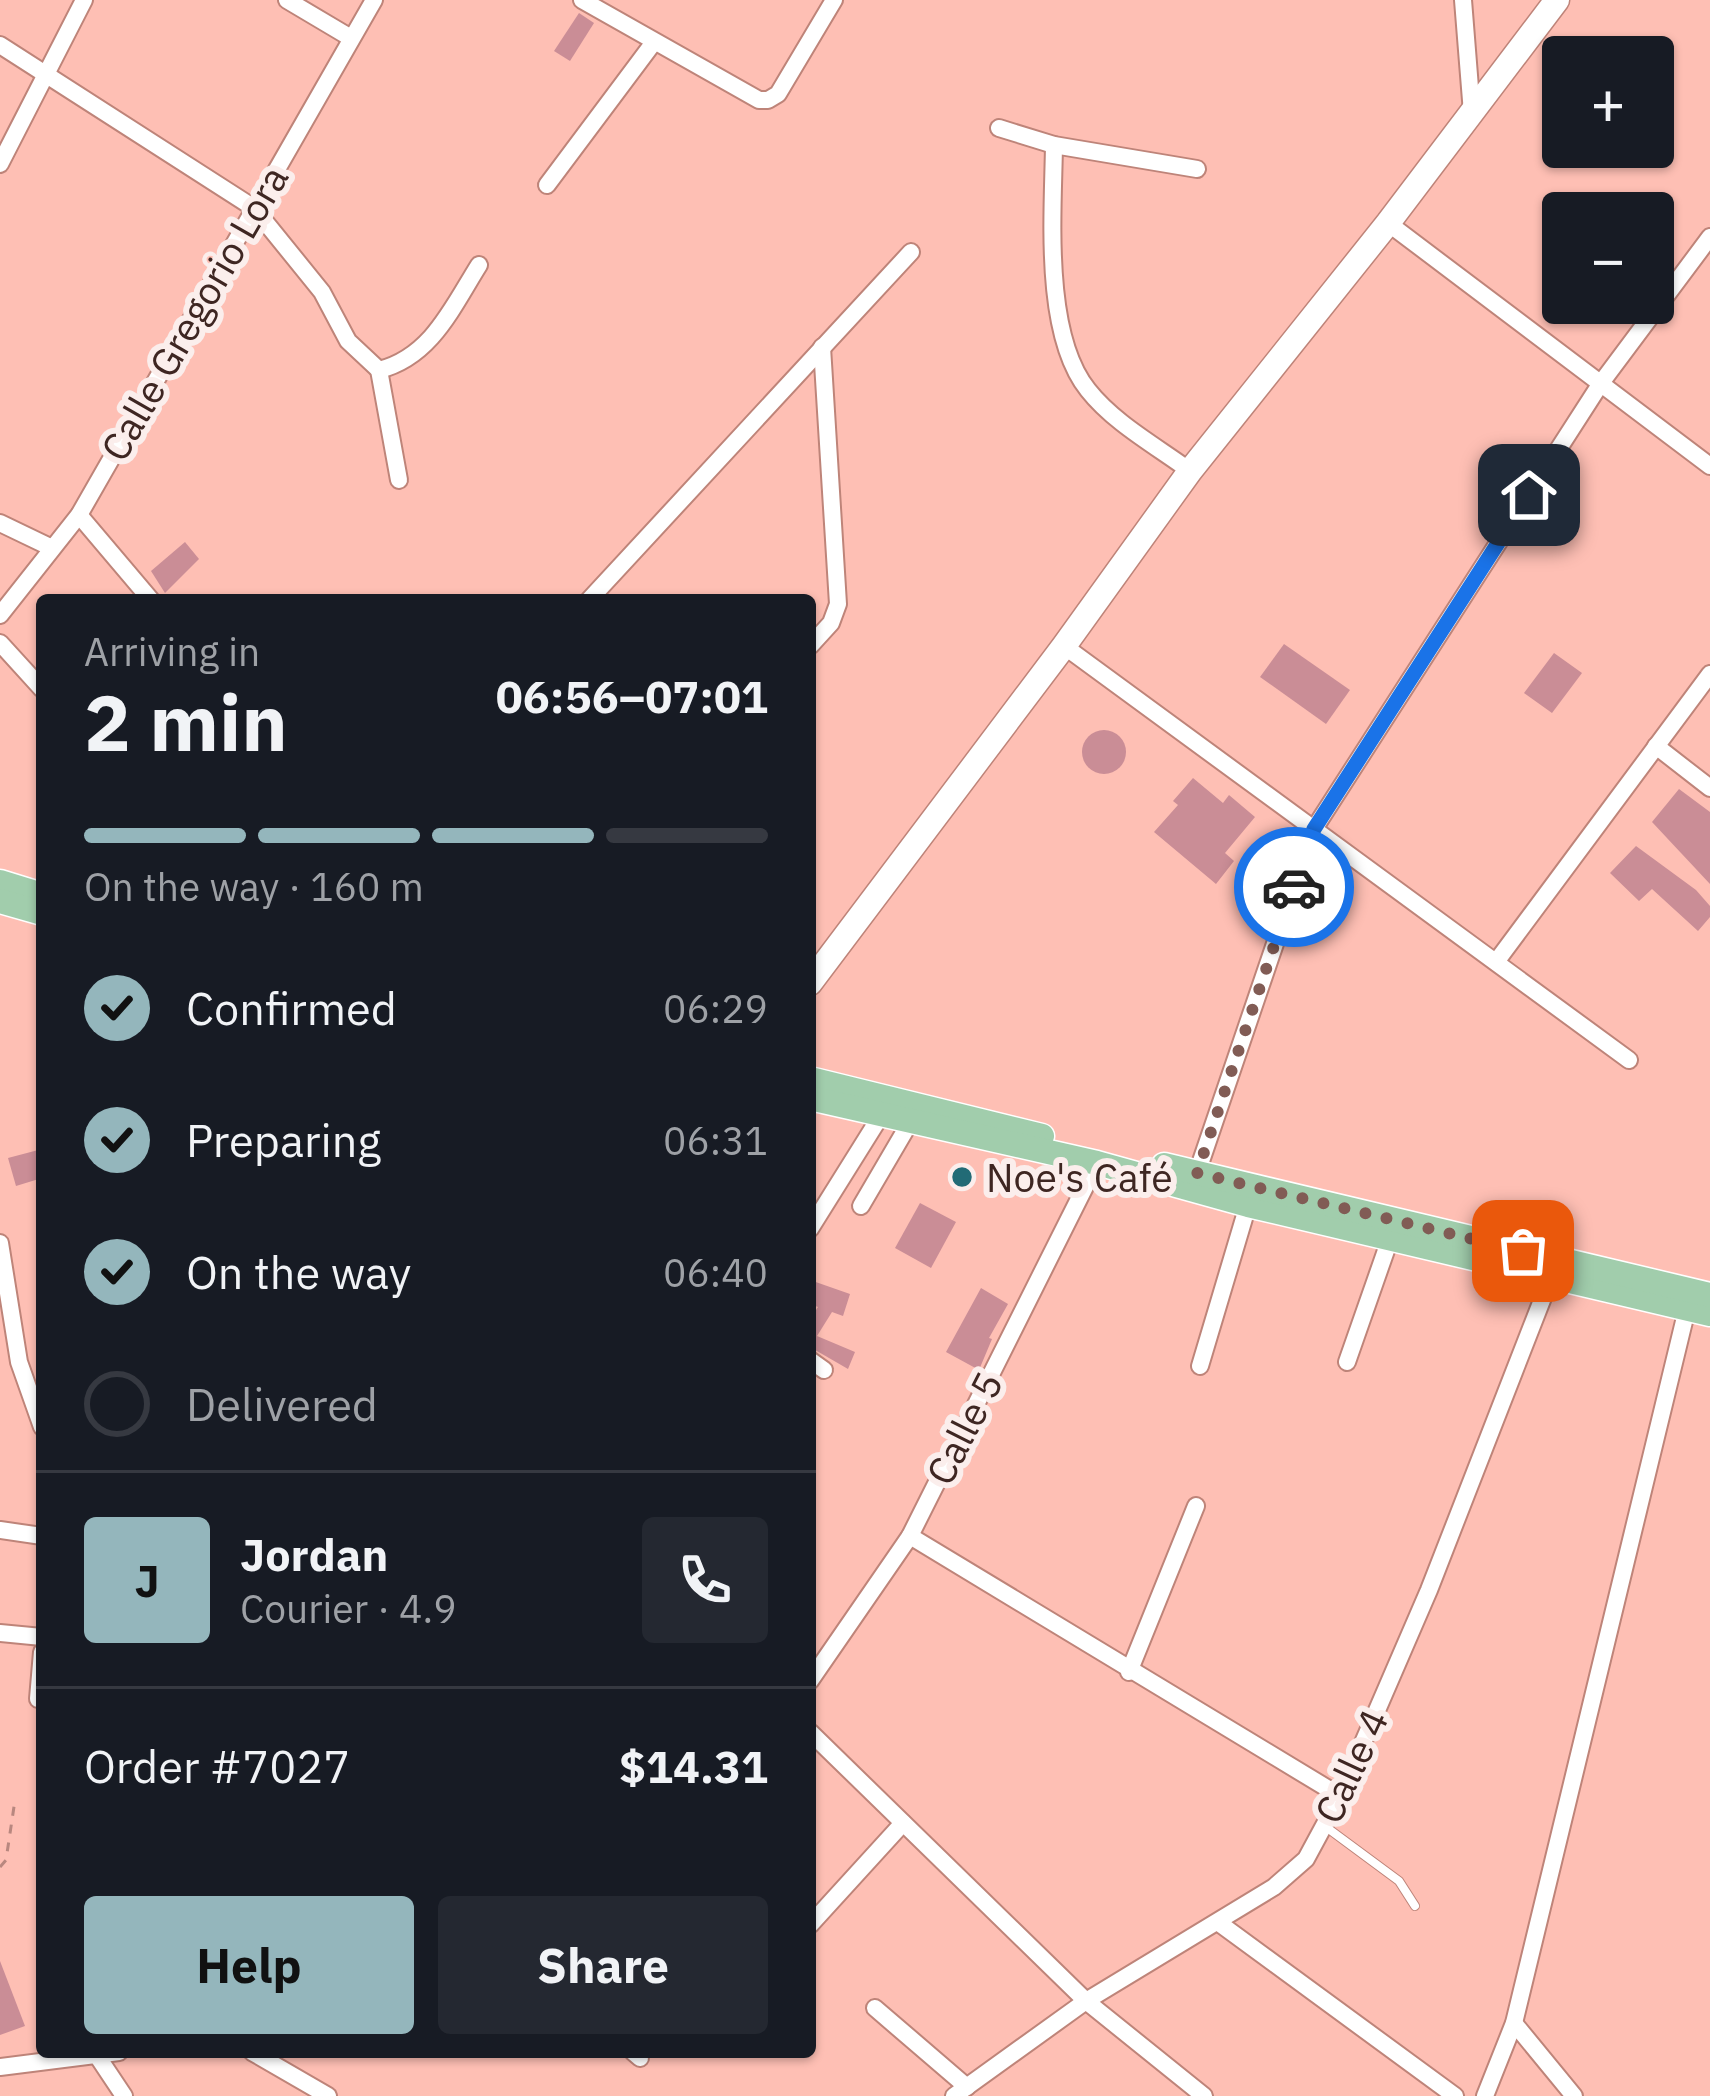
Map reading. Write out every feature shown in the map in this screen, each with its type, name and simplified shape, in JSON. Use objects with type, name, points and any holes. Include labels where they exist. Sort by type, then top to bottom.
[{"type":"main road","points":[[0,883],[36,893]]},
{"type":"main road","points":[[0,901],[36,911]]},
{"type":"main road","points":[[816,1080],[1710,1295]]},
{"type":"main road","points":[[816,1101],[1097,1163],[1699,1312]]},
{"type":"street","points":[[0,164],[85,0]]},
{"type":"street","points":[[287,0],[351,38]]},
{"type":"street","name":"Calle Gregorio Lora","points":[[0,615],[79,515],[374,0]]},
{"type":"street","points":[[582,0],[759,100],[778,94],[834,0]]},
{"type":"street","points":[[1463,0],[1472,114]]},
{"type":"street","points":[[816,974],[1064,646],[1190,470],[1388,223],[1557,0]]},
{"type":"street","points":[[547,185],[654,42]]},
{"type":"street","points":[[0,45],[254,208],[322,292],[348,341],[379,370],[399,480]]},
{"type":"street","points":[[999,128],[1054,146],[1197,170]]},
{"type":"street","points":[[1054,146],[1054,266],[1071,363],[1088,391],[1117,418],[1190,470]]},
{"type":"street","points":[[1388,223],[1710,466]]},
{"type":"street","points":[[1197,1173],[1314,829],[1601,383],[1710,237]]},
{"type":"street","points":[[595,594],[911,253]]},
{"type":"street","points":[[379,370],[405,364],[438,330],[479,265]]},
{"type":"street","points":[[816,639],[831,623],[838,604],[823,347]]},
{"type":"street","points":[[79,515],[146,594]]},
{"type":"street","points":[[0,523],[52,548]]},
{"type":"street","points":[[0,643],[36,682]]},
{"type":"street","points":[[1064,646],[1629,1060]]},
{"type":"street","points":[[1496,962],[1710,674]]},
{"type":"street","points":[[1657,746],[1710,788]]},
{"type":"street","points":[[816,1218],[880,1117]]},
{"type":"street","points":[[861,1207],[909,1124]]},
{"type":"street","name":"Calle 5","points":[[816,1672],[910,1536],[1097,1163]]},
{"type":"street","points":[[1200,1366],[1248,1204]]},
{"type":"street","points":[[1347,1362],[1390,1239]]},
{"type":"street","points":[[0,1244],[1,1273],[19,1362],[36,1410]]},
{"type":"street","name":"Calle 4","points":[[960,2091],[1086,2001],[1274,1887],[1306,1859],[1340,1796],[1429,1590],[1551,1277]]},
{"type":"street","points":[[1486,2096],[1514,2023],[1699,1312]]},
{"type":"street","points":[[1129,1672],[1196,1506]]},
{"type":"street","points":[[0,1530],[36,1535]]},
{"type":"street","points":[[910,1536],[1340,1796]]},
{"type":"street","points":[[0,1633],[36,1636]]},
{"type":"street","points":[[816,1738],[1086,2001],[1204,2096]]},
{"type":"street","points":[[816,1918],[903,1822]]},
{"type":"street","points":[[1219,1923],[1455,2096]]},
{"type":"street","points":[[875,2008],[960,2091]]},
{"type":"street","points":[[1514,2023],[1574,2096]]},
{"type":"street","points":[[0,2067],[80,2058]]},
{"type":"street","points":[[99,2058],[124,2096]]},
{"type":"street","points":[[262,2058],[328,2096]]},
{"type":"lane","points":[[1325,1826],[1399,1881],[1415,1906]]},
{"type":"path","points":[[0,1868],[6,1860],[15,1800]]},
{"type":"building","points":[[579,13],[594,23],[570,61],[554,51]]},
{"type":"building","points":[[185,542],[199,559],[165,593],[151,571]]},
{"type":"building","points":[[1284,644],[1350,690],[1326,724],[1260,677]]},
{"type":"building","points":[[1554,653],[1582,673],[1552,713],[1524,693]]},
{"type":"building","points":[[1104,730],[1120,736],[1126,752],[1120,768],[1104,774],[1088,768],[1082,752],[1088,736]]},
{"type":"building","points":[[1193,778],[1223,803],[1229,795],[1255,817],[1225,853],[1234,861],[1216,884],[1154,832],[1178,805],[1173,801]]},
{"type":"building","points":[[1679,789],[1710,812],[1710,884],[1652,822]]},
{"type":"building","points":[[1636,846],[1696,890],[1710,906],[1710,917],[1698,931],[1652,889],[1639,901],[1610,873]]},
{"type":"building","points":[[36,1151],[36,1180],[16,1186],[8,1158]]},
{"type":"building","points":[[920,1203],[956,1222],[931,1268],[895,1248]]},
{"type":"building","points":[[816,1282],[850,1294],[843,1316],[832,1312],[817,1336],[855,1352],[848,1369],[816,1350]]},
{"type":"building","points":[[981,1288],[1008,1304],[989,1338],[979,1370],[946,1352]]},
{"type":"building","points":[[0,1961],[25,2026],[0,2035]]},
{"type":"way so far","points":[[1294,887],[1197,1173],[1523,1251]]},
{"type":"place","name":"Noe's Café","points":[[962,1177]]},
{"type":"route","points":[[1294,887],[1314,829],[1529,495]]}]
